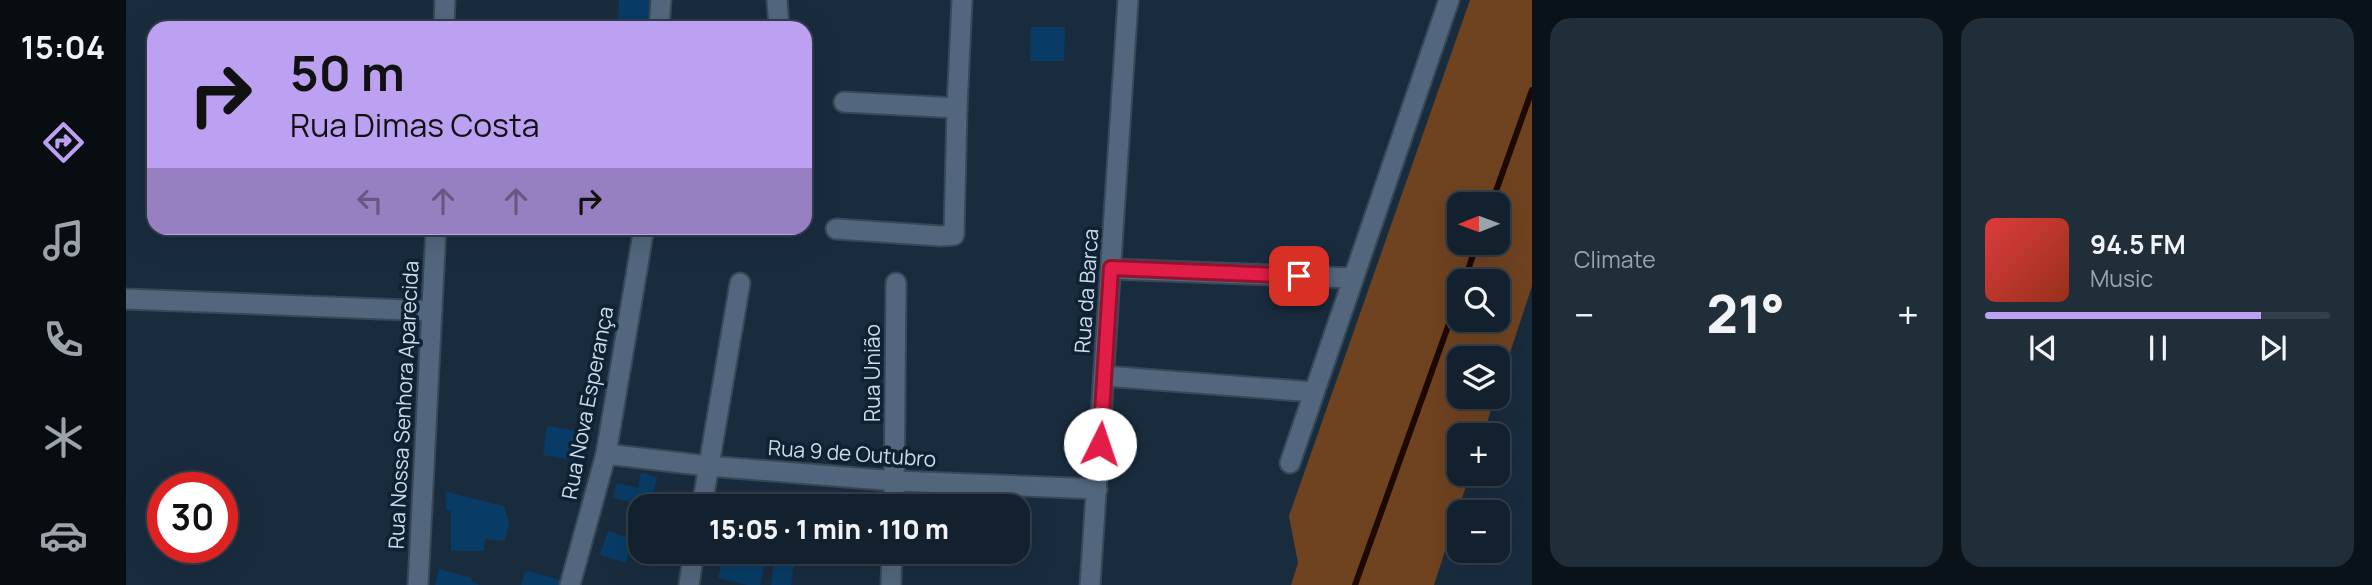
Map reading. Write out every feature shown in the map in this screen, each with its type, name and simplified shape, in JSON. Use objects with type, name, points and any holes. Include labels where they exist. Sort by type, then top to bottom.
[{"type":"street","points":[[444,21],[445,0]]},
{"type":"street","points":[[660,21],[661,0]]},
{"type":"street","points":[[777,0],[778,21]]},
{"type":"street","points":[[836,229],[942,236],[954,234],[962,0]]},
{"type":"street","name":"Rua da Barca","points":[[1090,585],[1128,0]]},
{"type":"street","points":[[1290,463],[1449,0]]},
{"type":"street","points":[[844,102],[957,108]]},
{"type":"street","name":"Rua Nossa Senhora Aparecida","points":[[418,585],[436,235]]},
{"type":"street","name":"Rua Nova Esperança","points":[[570,585],[606,454],[643,235]]},
{"type":"street","points":[[1111,268],[1353,278]]},
{"type":"street","points":[[704,494],[740,283]]},
{"type":"street","name":"Rua União","points":[[894,494],[896,283]]},
{"type":"street","points":[[126,299],[432,312]]},
{"type":"street","points":[[1104,376],[1314,391]]},
{"type":"street","name":"Rua 9 de Outubro","points":[[606,454],[708,466],[895,481],[1097,489]]},
{"type":"street","points":[[689,585],[693,564]]},
{"type":"street","points":[[891,585],[892,564]]},
{"type":"shaded area","points":[[1470,0],[1532,0],[1532,286],[1510,353],[1510,346],[1447,346],[1447,409],[1491,409],[1487,423],[1447,423],[1447,486],[1466,486],[1462,500],[1447,500],[1447,545],[1434,585],[1291,585],[1298,563],[1289,516]]},
{"type":"building","points":[[619,0],[653,0],[652,19],[618,21]]},
{"type":"building","points":[[1031,27],[1065,27],[1064,61],[1030,61]]},
{"type":"building","points":[[547,426],[584,432],[580,461],[543,455]]},
{"type":"building","points":[[641,473],[657,477],[653,494],[628,494],[628,501],[613,498],[617,483],[638,488]]},
{"type":"building","points":[[446,492],[504,506],[509,523],[505,541],[485,539],[484,551],[451,551],[451,510],[446,510]]},
{"type":"building","points":[[608,531],[628,537],[626,563],[600,555]]},
{"type":"building","points":[[721,564],[765,564],[760,585],[747,585],[718,578]]},
{"type":"building","points":[[774,564],[794,565],[791,585],[771,585]]},
{"type":"building","points":[[439,569],[472,578],[471,582],[480,585],[435,585]]},
{"type":"building","points":[[525,572],[560,580],[559,585],[521,585]]},
{"type":"waterway","points":[[1496,192],[1532,90]]},
{"type":"waterway","points":[[1468,269],[1473,256]]},
{"type":"waterway","points":[[1355,585],[1447,329]]},
{"type":"route","points":[[1100,444],[1111,268],[1299,276]]}]
